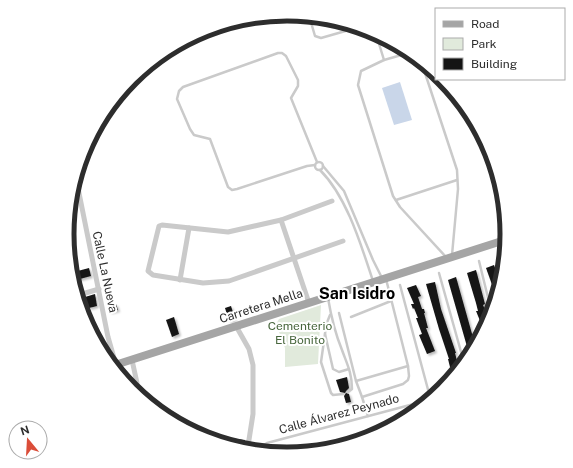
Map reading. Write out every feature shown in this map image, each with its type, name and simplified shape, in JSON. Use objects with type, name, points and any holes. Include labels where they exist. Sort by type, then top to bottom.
[{"type":"main road","name":"Carretera Mella","points":[[118,364],[499,242]]},
{"type":"street","name":"Calle La Nueva","points":[[78,190],[113,358]]},
{"type":"street","points":[[332,201],[281,220],[228,232],[162,225],[159,226],[148,271],[153,275],[203,283],[229,281],[343,241]]},
{"type":"street","points":[[281,220],[309,303]]},
{"type":"street","points":[[180,280],[189,228]]},
{"type":"street","points":[[83,294],[99,289]]},
{"type":"street","points":[[236,326],[249,348],[253,365],[253,414],[248,443]]},
{"type":"street","points":[[132,360],[137,386]]},
{"type":"lane","points":[[311,23],[315,36],[321,38],[349,30]]},
{"type":"lane","points":[[378,42],[384,60]]},
{"type":"lane","points":[[362,397],[403,384],[408,380],[409,376],[408,366],[384,278],[373,260],[344,191],[320,162],[316,164],[238,189],[232,190],[228,187],[210,139],[194,135],[190,129],[177,99],[179,91],[183,87],[278,53],[282,53],[286,56],[298,80],[298,86],[291,98],[316,164],[316,169],[320,170],[346,207],[373,282]]},
{"type":"lane","points":[[402,55],[384,60],[361,71],[358,85],[393,196],[400,207],[450,258]]},
{"type":"lane","points":[[424,72],[457,170],[458,189],[450,258]]},
{"type":"lane","points":[[320,170],[322,170],[323,166]]},
{"type":"lane","points":[[396,200],[457,180]]},
{"type":"lane","points":[[479,261],[489,300]]},
{"type":"lane","points":[[439,273],[462,355]]},
{"type":"lane","points":[[400,285],[429,393]]},
{"type":"lane","points":[[328,297],[331,314],[349,369],[352,389],[348,392]]},
{"type":"lane","points":[[351,317],[391,301]]},
{"type":"lane","points":[[339,313],[356,381],[368,416]]},
{"type":"lane","points":[[331,314],[326,325],[322,362],[331,393],[333,395],[343,394]]},
{"type":"lane","points":[[325,334],[333,369],[339,372],[349,369]]},
{"type":"lane","points":[[356,381],[408,366]]},
{"type":"lane","name":"Calle Álvarez Peynado","points":[[263,446],[267,443],[415,404]]},
{"type":"green space","name":"Cementerio El Bonito","points":[[321,305],[318,364],[285,367],[285,348],[276,324],[279,319]]},
{"type":"water","points":[[400,82],[412,120],[394,125],[382,88]]},
{"type":"building","points":[[494,265],[496,271],[493,286],[486,268]]},
{"type":"building","points":[[89,268],[91,276],[79,279],[77,271]]},
{"type":"building","points":[[476,270],[485,304],[483,305],[485,310],[481,322],[476,311],[478,311],[467,273]]},
{"type":"building","points":[[456,277],[473,337],[467,347],[448,280]]},
{"type":"building","points":[[435,282],[441,309],[456,353],[457,361],[451,369],[449,359],[426,284]]},
{"type":"building","points":[[416,285],[421,296],[418,297],[425,313],[428,328],[426,328],[435,351],[427,354],[419,335],[422,334],[416,318],[418,318],[411,304],[414,304],[407,288]]},
{"type":"building","points":[[95,294],[97,306],[89,308],[85,297]]},
{"type":"building","points":[[116,304],[118,310],[110,312],[108,306]]},
{"type":"building","points":[[231,306],[235,319],[229,321],[225,308]]},
{"type":"building","points":[[174,317],[179,334],[172,337],[166,320]]},
{"type":"building","points":[[347,377],[349,388],[345,393],[340,392],[336,380]]},
{"type":"building","points":[[346,393],[349,394],[351,402],[346,403],[344,396]]},
{"type":"building","points":[[229,438],[245,440],[245,443],[229,439]]},
{"type":"district","name":"San Isidro","points":[[357,293]]}]
